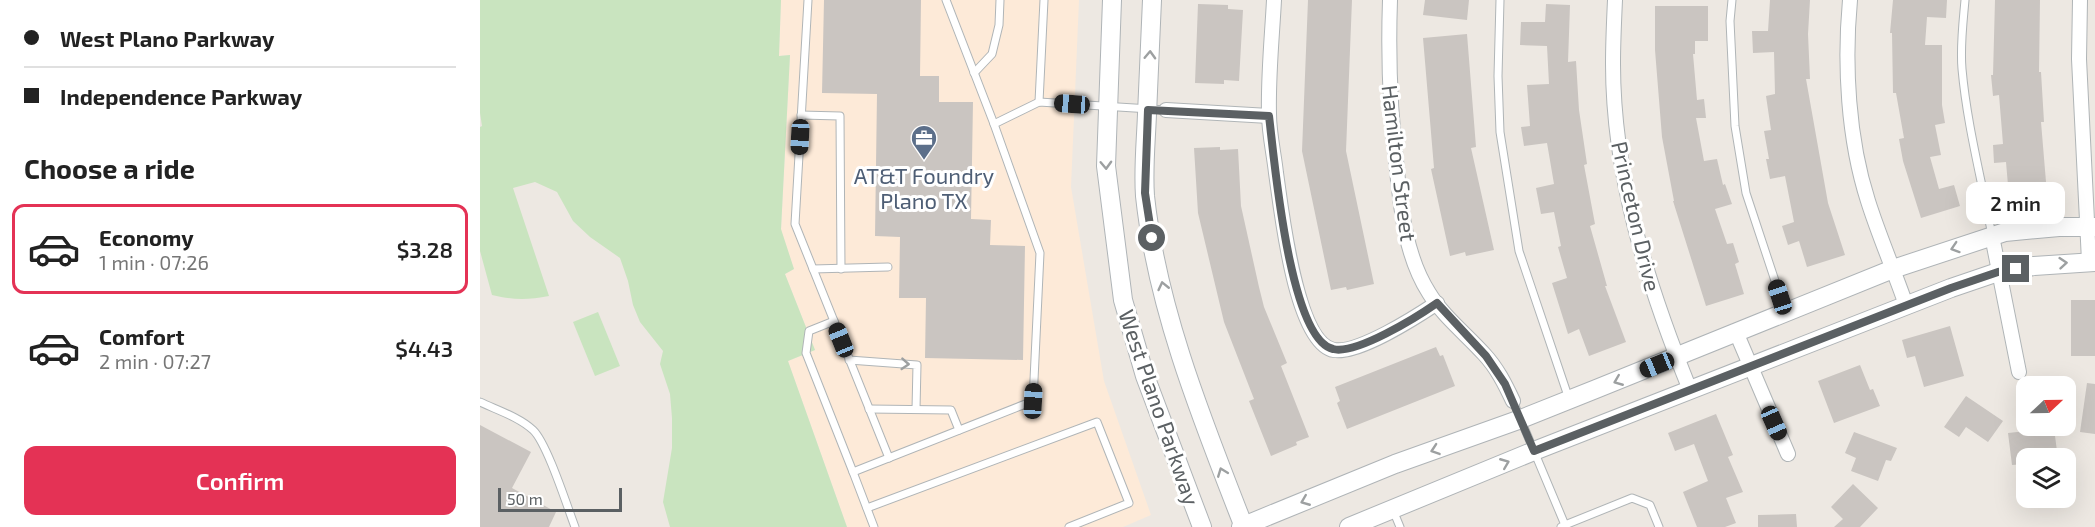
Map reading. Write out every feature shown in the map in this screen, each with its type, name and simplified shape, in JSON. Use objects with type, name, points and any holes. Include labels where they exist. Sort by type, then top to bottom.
[{"type":"main road","name":"West Plano Parkway","points":[[1112,0],[1106,166],[1123,300],[1144,376],[1202,527]]},
{"type":"main road","name":"West Plano Parkway","points":[[1152,0],[1156,110],[1145,193],[1155,252],[1192,392],[1243,527]]},
{"type":"main road","points":[[1243,527],[1395,464],[1521,419],[1893,269],[2005,232],[2092,227]]},
{"type":"main road","points":[[1349,527],[1534,451],[1906,305],[1998,272],[2092,261]]},
{"type":"street","points":[[1274,0],[1269,116],[1287,253],[1306,320],[1321,343],[1333,350],[1374,340],[1437,303]]},
{"type":"street","name":"Hamilton Street","points":[[1390,0],[1388,55],[1393,136],[1400,201],[1409,246],[1421,280],[1437,303],[1486,356],[1505,384],[1513,401]]},
{"type":"street","name":"Princeton Drive","points":[[1615,0],[1613,65],[1620,156],[1641,251],[1653,291],[1690,390]]},
{"type":"street","points":[[1850,0],[1849,91],[1857,157],[1868,200],[1906,305]]},
{"type":"street","points":[[2080,0],[2079,58],[2092,227],[2092,261]]},
{"type":"street","points":[[1156,110],[1269,116]]},
{"type":"street","points":[[1992,236],[2019,372]]},
{"type":"street","points":[[1736,332],[1788,454]]},
{"type":"lane","points":[[808,0],[795,224],[888,458]]},
{"type":"lane","points":[[853,472],[1033,401],[1040,253],[994,124],[946,0]]},
{"type":"lane","points":[[974,73],[992,54],[999,25],[1000,0]]},
{"type":"lane","points":[[1039,102],[1044,0]]},
{"type":"lane","points":[[1500,0],[1498,76],[1500,132],[1519,251],[1569,400]]},
{"type":"lane","points":[[1732,0],[1730,21],[1735,126],[1746,193],[1785,312]]},
{"type":"lane","points":[[1965,0],[1962,69],[1992,236]]},
{"type":"lane","points":[[994,124],[1039,102],[1156,110]]},
{"type":"lane","points":[[801,115],[840,116],[841,269]]},
{"type":"lane","points":[[813,269],[888,267]]},
{"type":"lane","points":[[834,321],[809,331],[806,353],[874,527]]},
{"type":"lane","points":[[849,360],[917,365],[916,409]]},
{"type":"lane","points":[[1513,401],[1563,526],[1632,498],[1650,505],[1659,527]]},
{"type":"lane","points":[[480,402],[515,418],[534,430],[543,443],[575,527]]},
{"type":"lane","points":[[869,408],[951,410],[959,430]]},
{"type":"lane","points":[[867,508],[1097,422],[1129,503],[1069,527]]},
{"type":"lane","points":[[1393,509],[1400,527]]},
{"type":"shaded area","points":[[781,0],[1079,0],[1071,187],[1104,381],[1151,515],[1123,527],[847,527],[788,361],[815,350],[785,274],[794,269],[781,230],[790,55],[779,56]]},
{"type":"green space","points":[[480,0],[781,0],[779,56],[790,55],[781,229],[794,269],[785,274],[815,350],[788,361],[847,527],[670,527],[663,502],[672,448],[672,418],[670,394],[660,364],[663,351],[640,322],[620,258],[590,237],[573,221],[557,192],[535,182],[513,188],[549,296],[520,299],[492,295],[480,251],[480,127],[482,126]]},
{"type":"green space","points":[[598,312],[620,366],[595,376],[573,322]]},
{"type":"building","name":"AT&T Foundry Plano TX","points":[[824,0],[921,0],[920,76],[939,76],[939,102],[973,102],[971,219],[991,220],[990,245],[1025,246],[1023,360],[925,358],[926,298],[899,298],[900,237],[875,236],[877,94],[822,93]]},
{"type":"building","points":[[1308,0],[1352,0],[1346,151],[1374,284],[1347,290],[1346,287],[1331,290],[1302,151]]},
{"type":"building","points":[[1425,0],[1469,0],[1467,20],[1423,15]]},
{"type":"building","points":[[1770,0],[1810,0],[1808,34],[1810,79],[1806,79],[1828,203],[1845,255],[1807,267],[1799,241],[1788,245],[1782,226],[1794,222],[1785,176],[1770,179],[1766,159],[1769,159],[1764,131],[1771,130],[1766,96],[1775,94],[1774,52],[1753,53],[1752,31],[1768,31]]},
{"type":"building","points":[[1893,0],[1947,0],[1946,18],[1927,17],[1925,45],[1942,45],[1942,105],[1945,123],[1935,125],[1941,155],[1930,157],[1939,189],[1954,185],[1960,206],[1921,218],[1903,161],[1899,139],[1904,138],[1896,93],[1893,93],[1892,33],[1890,33]]},
{"type":"building","points":[[1995,0],[2040,0],[2039,72],[2041,72],[2044,122],[2041,122],[2047,194],[2009,197],[2006,162],[1994,163],[1993,145],[2003,144],[1999,95],[1993,96],[1991,75],[1993,75]]},
{"type":"building","points":[[1198,4],[1228,5],[1228,9],[1243,10],[1239,81],[1224,80],[1224,84],[1195,83]]},
{"type":"building","points":[[1546,4],[1570,5],[1568,62],[1576,61],[1579,110],[1587,164],[1584,165],[1595,224],[1590,226],[1607,286],[1605,286],[1626,342],[1589,356],[1579,329],[1568,334],[1552,283],[1567,278],[1558,247],[1561,246],[1554,212],[1541,214],[1536,188],[1554,184],[1547,143],[1524,146],[1521,127],[1530,126],[1527,85],[1549,84],[1547,46],[1520,45],[1521,22],[1545,22]]},
{"type":"building","points":[[1655,6],[1708,6],[1708,41],[1695,41],[1695,54],[1693,54],[1697,100],[1704,99],[1706,118],[1696,118],[1704,161],[1717,159],[1723,185],[1725,184],[1732,204],[1715,209],[1727,244],[1733,243],[1739,262],[1735,264],[1744,294],[1706,306],[1673,201],[1662,137],[1655,50]]},
{"type":"building","points":[[1467,34],[1476,147],[1471,148],[1494,250],[1466,256],[1465,252],[1450,256],[1431,169],[1434,168],[1423,38]]},
{"type":"building","points":[[1220,147],[1220,150],[1238,149],[1241,206],[1259,287],[1264,307],[1287,363],[1281,366],[1309,437],[1271,456],[1249,401],[1254,399],[1224,322],[1198,213],[1194,148]]},
{"type":"building","points":[[2071,300],[2095,300],[2095,356],[2071,356]]},
{"type":"building","points":[[1950,326],[1964,376],[1924,387],[1915,356],[1907,358],[1902,340]]},
{"type":"building","points":[[1436,347],[1440,356],[1443,355],[1455,386],[1347,429],[1337,403],[1340,401],[1335,387]]},
{"type":"building","points":[[1860,365],[1870,390],[1873,389],[1880,406],[1834,423],[1818,381]]},
{"type":"building","points":[[2087,383],[2095,384],[2095,434],[2080,432]]},
{"type":"building","points":[[1966,396],[2003,421],[1988,442],[1966,427],[1959,437],[1944,427]]},
{"type":"building","points":[[1716,414],[1733,455],[1728,457],[1743,492],[1726,498],[1736,523],[1725,527],[1697,527],[1683,492],[1708,481],[1694,444],[1675,451],[1668,433]]},
{"type":"building","points":[[480,425],[531,452],[512,488],[556,512],[549,527],[480,527]]},
{"type":"building","points":[[1854,432],[1897,448],[1891,461],[1886,460],[1878,481],[1851,471],[1856,458],[1845,453]]},
{"type":"building","points":[[2016,432],[2016,436],[2055,436],[2057,448],[2016,448],[2016,465],[2012,465],[2008,433]]},
{"type":"building","points":[[1853,484],[1878,508],[1860,527],[1834,527],[1843,519],[1831,507]]},
{"type":"building","points":[[1796,514],[1797,527],[1758,527],[1758,515]]},
{"type":"place","name":"AT&T Foundry Plano TX","points":[[924,161]]},
{"type":"route","points":[[1152,238],[1145,193],[1148,110],[1269,116],[1287,253],[1306,320],[1321,343],[1333,350],[1374,340],[1437,303],[1486,356],[1505,384],[1534,451],[1951,288],[1998,272],[2016,269]]}]
